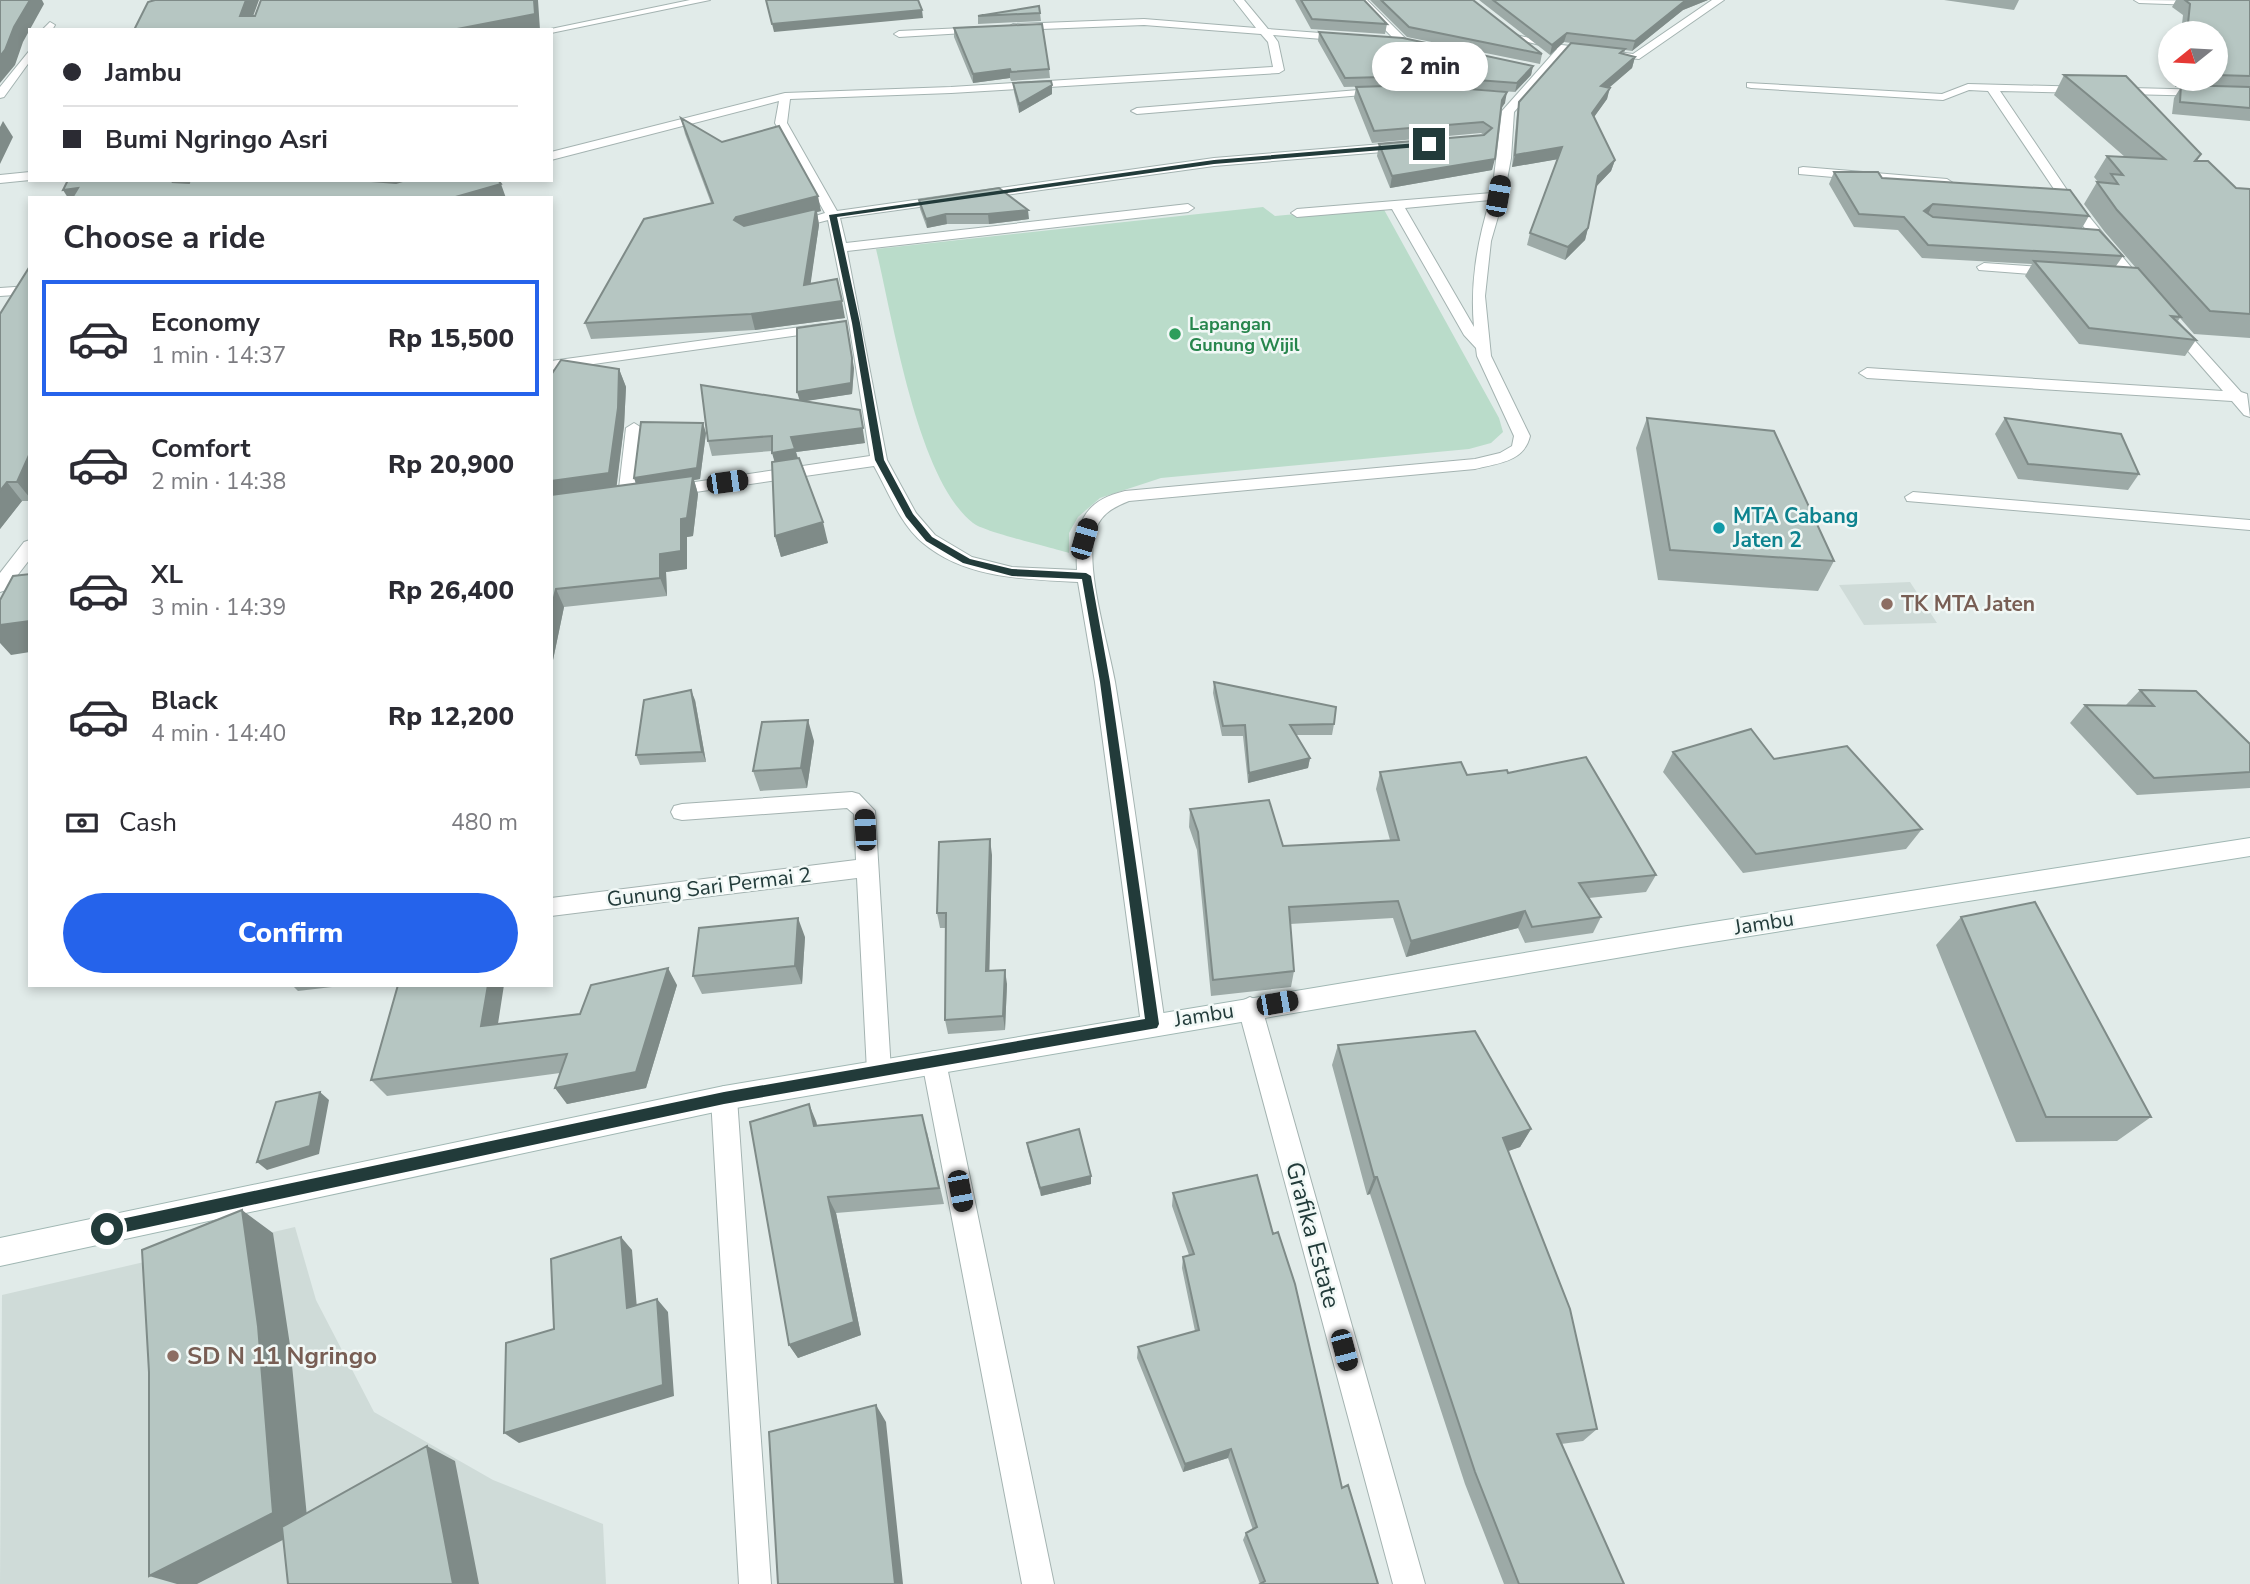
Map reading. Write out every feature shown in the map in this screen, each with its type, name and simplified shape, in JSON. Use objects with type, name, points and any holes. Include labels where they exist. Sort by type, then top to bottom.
[{"type":"street","points":[[553,30],[705,0]]},
{"type":"street","points":[[1239,0],[1276,49],[1286,84]]},
{"type":"street","points":[[1361,0],[1407,42],[1388,40]]},
{"type":"street","points":[[1542,68],[1511,33],[1564,48],[1635,57],[1719,0]]},
{"type":"street","points":[[2139,0],[2250,5]]},
{"type":"street","points":[[1001,28],[1225,14],[1266,33],[1361,38]]},
{"type":"street","points":[[899,34],[989,29]]},
{"type":"street","points":[[1153,1024],[1105,682],[1086,576],[1084,539],[1089,520],[1105,504],[1125,496],[1475,464],[1506,456],[1518,448],[1522,436],[1482,346],[1479,296],[1484,241],[1498,196],[1511,98],[1564,48]]},
{"type":"street","points":[[0,95],[28,56]]},
{"type":"street","points":[[1138,111],[1286,84]]},
{"type":"street","points":[[553,155],[785,96],[1286,84],[1396,90]]},
{"type":"street","points":[[1751,85],[1943,97],[1968,87],[2250,94]]},
{"type":"street","points":[[1992,88],[2056,191],[2090,236],[2131,276],[2148,297]]},
{"type":"street","points":[[785,96],[781,123],[833,215],[856,323],[879,460],[909,515],[929,539],[967,561],[1012,573],[1086,576]]},
{"type":"street","points":[[774,229],[833,215],[1180,166],[1416,145]]},
{"type":"street","points":[[1803,171],[1960,184]]},
{"type":"street","points":[[0,179],[28,176]]},
{"type":"street","points":[[1297,213],[1498,196]]},
{"type":"street","points":[[1396,204],[1471,335],[1482,346]]},
{"type":"street","points":[[840,248],[1188,208]]},
{"type":"street","points":[[1984,267],[2066,272]]},
{"type":"street","points":[[2112,275],[2131,276]]},
{"type":"street","points":[[0,292],[28,290]]},
{"type":"street","points":[[2165,317],[2242,397],[2250,411]]},
{"type":"street","points":[[553,366],[856,323]]},
{"type":"street","points":[[1867,373],[2242,397]]},
{"type":"street","points":[[634,428],[633,496],[879,460]]},
{"type":"street","points":[[1913,496],[2250,525]]},
{"type":"street","points":[[0,588],[28,549]]},
{"type":"street","points":[[0,588],[20,588]]},
{"type":"street","points":[[682,811],[852,800],[864,811],[878,1072]]},
{"type":"street","name":"Jambu","points":[[0,1252],[724,1098],[1153,1024],[2250,846]]},
{"type":"street","name":"Gunung Sari Permai 2","points":[[553,907],[867,868]]},
{"type":"street","name":"Grafika Estate","points":[[1250,1008],[1409,1584]]},
{"type":"street","points":[[934,1062],[1038,1584]]},
{"type":"street","points":[[724,1098],[755,1584]]},
{"type":"shaded area","name":"TK MTA Jaten","points":[[1910,582],[1937,623],[1864,625],[1839,585]]},
{"type":"shaded area","name":"SD N 11 Ngringo","points":[[295,1227],[316,1300],[374,1412],[493,1480],[603,1524],[606,1584],[0,1584],[2,1295]]},
{"type":"green space","name":"Lapangan Gunung Wijil","points":[[1382,206],[1499,418],[1503,432],[1491,443],[1469,449],[1161,478],[1100,498],[1078,517],[1069,533],[1069,553],[980,527],[953,501],[922,435],[910,396],[876,249],[1263,207],[1275,216]]},
{"type":"building","points":[[0,0],[30,0],[0,56]]},
{"type":"building","points":[[246,0],[240,16],[255,16],[261,0],[534,0],[535,14],[462,28],[135,28],[148,2]]},
{"type":"building","points":[[766,0],[918,0],[922,10],[772,24]]},
{"type":"building","points":[[1301,0],[1364,0],[1387,24],[1312,19]]},
{"type":"building","points":[[1381,0],[1473,0],[1542,54],[1409,27]]},
{"type":"building","points":[[1493,0],[1686,0],[1635,41],[1567,33],[1552,45]]},
{"type":"building","points":[[2185,0],[2250,0],[2250,76],[2228,75],[2228,21],[2188,21],[2190,4]]},
{"type":"building","points":[[1039,6],[1040,13],[978,16]]},
{"type":"building","points":[[1042,24],[1049,69],[1011,72],[1010,69],[973,74],[954,28]]},
{"type":"building","points":[[1319,32],[1403,38],[1533,66],[1517,83],[1423,76],[1345,78]]},
{"type":"building","points":[[1571,43],[1625,49],[1620,53],[1635,57],[1601,86],[1610,88],[1592,113],[1615,160],[1598,176],[1588,228],[1568,247],[1530,233],[1562,147],[1515,155],[1519,102]]},
{"type":"building","points":[[2064,75],[2126,76],[2201,154],[2195,161],[2208,161],[2236,188],[2250,189],[2250,314],[2210,311],[2117,210],[2097,182],[2118,184],[2111,174],[2123,175],[2107,156],[2165,159]]},
{"type":"building","points":[[1051,81],[1052,85],[1019,104],[1013,83]]},
{"type":"building","points":[[1419,85],[1507,92],[1502,100],[1495,159],[1392,176],[1379,144],[1484,135],[1492,128],[1483,122],[1374,131],[1356,87]]},
{"type":"building","points":[[2228,86],[2250,87],[2250,108],[2180,102],[2181,91],[2228,91]]},
{"type":"building","points":[[681,118],[722,142],[779,126],[818,196],[736,217],[734,220],[744,226],[816,209],[804,285],[837,279],[842,301],[751,314],[585,323],[644,219],[713,203]]},
{"type":"building","points":[[1834,172],[1878,172],[1882,178],[2070,190],[2089,216],[1933,204],[1924,211],[1933,217],[2099,230],[2123,256],[1928,245],[1904,217],[1859,214]]},
{"type":"building","points":[[67,182],[501,184],[459,196],[73,196],[78,188],[63,190]]},
{"type":"building","points":[[999,188],[1028,210],[946,214],[926,219],[919,200]]},
{"type":"building","points":[[2034,261],[2138,268],[2181,317],[2171,316],[2196,340],[2089,328]]},
{"type":"building","points":[[28,269],[28,457],[17,482],[7,482],[0,491],[0,314]]},
{"type":"building","points":[[846,321],[852,358],[851,383],[797,392],[797,328]]},
{"type":"building","points":[[561,360],[619,369],[618,408],[609,473],[553,481],[553,372]]},
{"type":"building","points":[[701,385],[860,410],[863,428],[791,437],[795,449],[772,453],[772,436],[708,441]]},
{"type":"building","name":"MTA Cabang Jaten 2","points":[[1647,418],[1774,431],[1834,561],[1670,550]]},
{"type":"building","points":[[2005,418],[2121,434],[2139,474],[2028,464]]},
{"type":"building","points":[[641,422],[703,423],[697,468],[634,478]]},
{"type":"building","points":[[799,458],[823,522],[775,536],[772,462]]},
{"type":"building","points":[[693,476],[687,518],[681,519],[681,551],[660,554],[660,578],[556,589],[553,602],[553,495]]},
{"type":"building","points":[[28,574],[28,621],[0,625],[0,600],[13,576]]},
{"type":"building","points":[[1214,682],[1336,707],[1334,724],[1290,725],[1310,758],[1249,773],[1245,725],[1223,726]]},
{"type":"building","points":[[691,690],[702,752],[636,755],[644,700]]},
{"type":"building","points":[[2140,690],[2196,691],[2250,744],[2250,772],[2154,778],[2085,705],[2154,706]]},
{"type":"building","points":[[808,720],[801,768],[753,771],[762,722]]},
{"type":"building","points":[[1751,729],[1774,759],[1847,746],[1922,829],[1756,854],[1673,752]]},
{"type":"building","points":[[1586,757],[1656,875],[1579,883],[1601,917],[1532,927],[1525,911],[1411,941],[1398,901],[1289,907],[1294,971],[1213,980],[1198,832],[1190,809],[1269,800],[1283,846],[1399,840],[1380,772],[1461,762],[1467,775],[1507,770],[1508,773]]},
{"type":"building","points":[[990,839],[986,971],[1005,970],[1003,1016],[945,1020],[946,913],[937,913],[939,842]]},
{"type":"building","points":[[2035,902],[2151,1117],[2046,1117],[1961,917]]},
{"type":"building","points":[[798,918],[795,966],[693,976],[699,928]]},
{"type":"building","points":[[668,968],[636,1072],[555,1088],[567,1054],[371,1080],[397,987],[488,987],[481,1026],[580,1014],[591,985]]},
{"type":"building","points":[[1475,1031],[1531,1129],[1503,1138],[1570,1309],[1597,1429],[1557,1434],[1624,1584],[1519,1584],[1475,1472],[1377,1177],[1374,1177],[1338,1045]]},
{"type":"building","points":[[320,1092],[310,1146],[257,1162],[276,1102]]},
{"type":"building","points":[[809,1104],[814,1126],[922,1115],[939,1188],[828,1197],[854,1322],[789,1345],[750,1122]]},
{"type":"building","points":[[1079,1129],[1091,1176],[1040,1188],[1027,1143]]},
{"type":"building","points":[[1257,1175],[1273,1234],[1278,1232],[1295,1284],[1342,1488],[1348,1485],[1378,1584],[1260,1584],[1265,1581],[1246,1533],[1257,1527],[1231,1449],[1185,1464],[1138,1347],[1199,1330],[1183,1257],[1194,1254],[1173,1193]]},
{"type":"building","points":[[242,1210],[258,1326],[273,1513],[149,1576],[149,1372],[142,1250]]},
{"type":"building","points":[[621,1237],[627,1308],[657,1299],[663,1385],[504,1433],[506,1343],[554,1329],[551,1259]]},
{"type":"building","points":[[876,1405],[895,1584],[778,1584],[769,1432]]},
{"type":"building","points":[[427,1446],[453,1584],[288,1584],[282,1527]]},
{"type":"place","name":"Lapangan Gunung Wijil","points":[[1175,334]]},
{"type":"place","name":"MTA Cabang Jaten 2","points":[[1719,528]]},
{"type":"place","name":"TK MTA Jaten","points":[[1887,604]]},
{"type":"place","name":"SD N 11 Ngringo","points":[[173,1356]]},
{"type":"route","points":[[107,1229],[724,1098],[1153,1024],[1105,682],[1086,576],[1012,573],[967,561],[929,539],[909,515],[879,460],[856,323],[833,215],[1214,162],[1429,144]]}]
